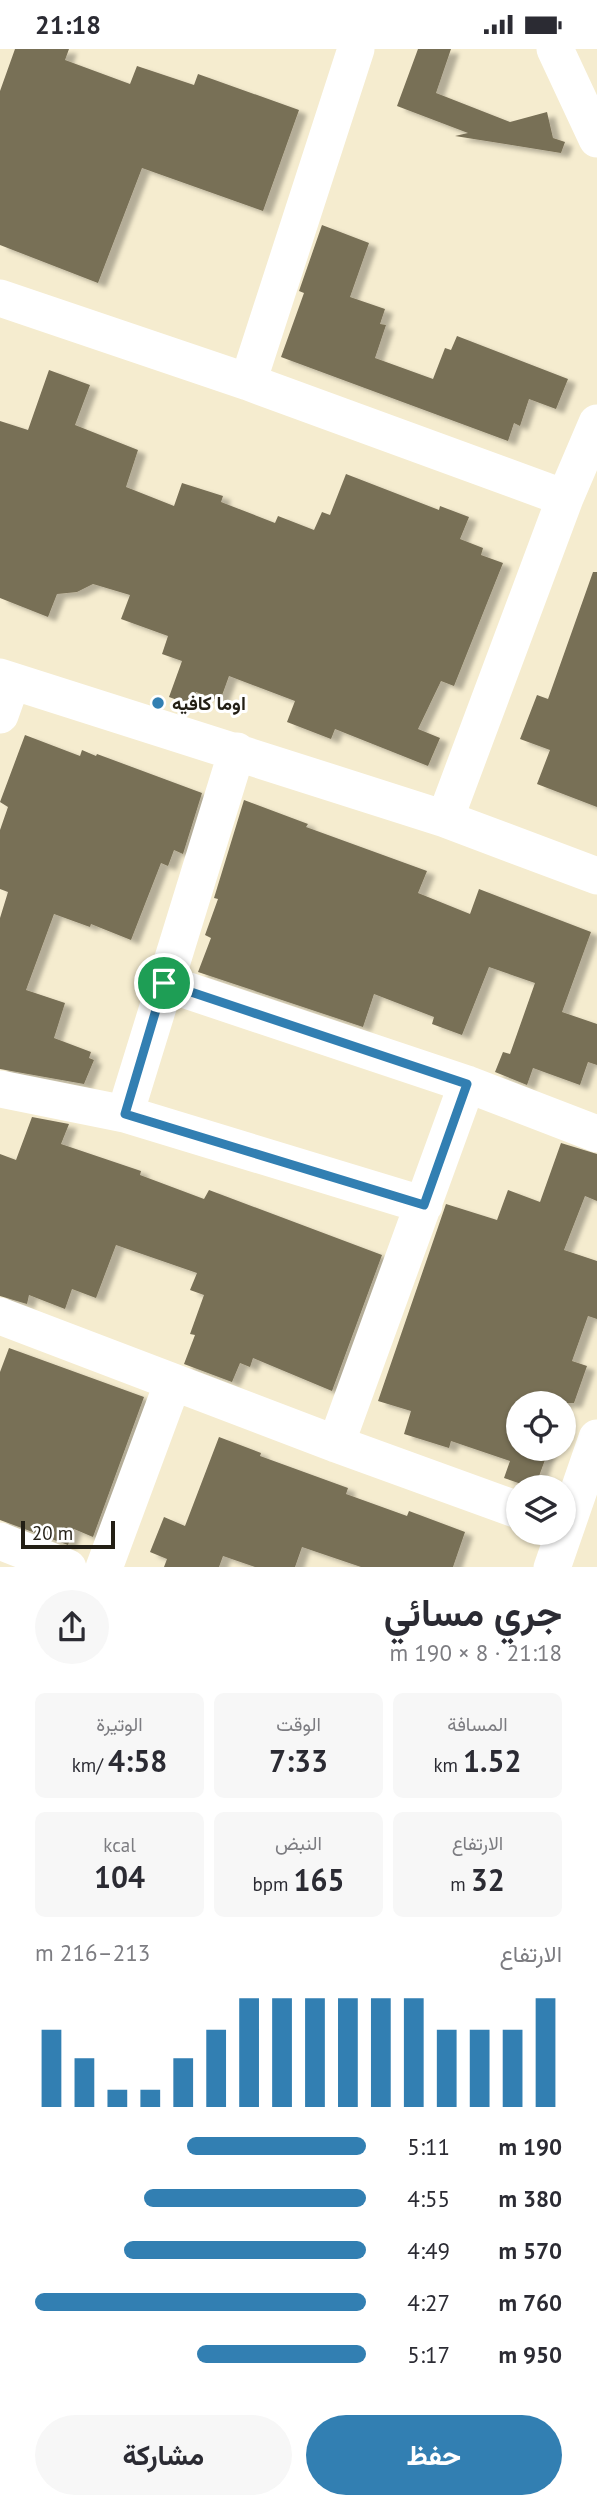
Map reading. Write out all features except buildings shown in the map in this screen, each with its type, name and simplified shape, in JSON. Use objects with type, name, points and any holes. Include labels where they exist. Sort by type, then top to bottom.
[{"type":"street","points":[[248,382],[356,49]]},
{"type":"street","points":[[555,49],[597,139]]},
{"type":"street","points":[[0,298],[248,382],[565,498]]},
{"type":"street","points":[[445,819],[565,498],[597,423]]},
{"type":"street","points":[[0,715],[6,679],[445,819],[597,876]]},
{"type":"street","points":[[125,1114],[237,751]]},
{"type":"street","points":[[164,983],[467,1084],[597,1134]]},
{"type":"street","points":[[336,1444],[467,1084]]},
{"type":"street","points":[[0,1089],[125,1114],[424,1205]]},
{"type":"street","points":[[0,1316],[506,1506]]},
{"type":"street","points":[[104,1567],[173,1382]]},
{"type":"street","points":[[576,1509],[588,1489],[597,1438]]},
{"type":"street","points":[[0,1541],[68,1567]]},
{"type":"street","points":[[552,1567],[559,1545]]},
{"type":"place","name":"اوما كافيه","points":[[158,703]]},
{"type":"route","points":[[164,983],[467,1084],[424,1205],[125,1114],[164,983]]}]
